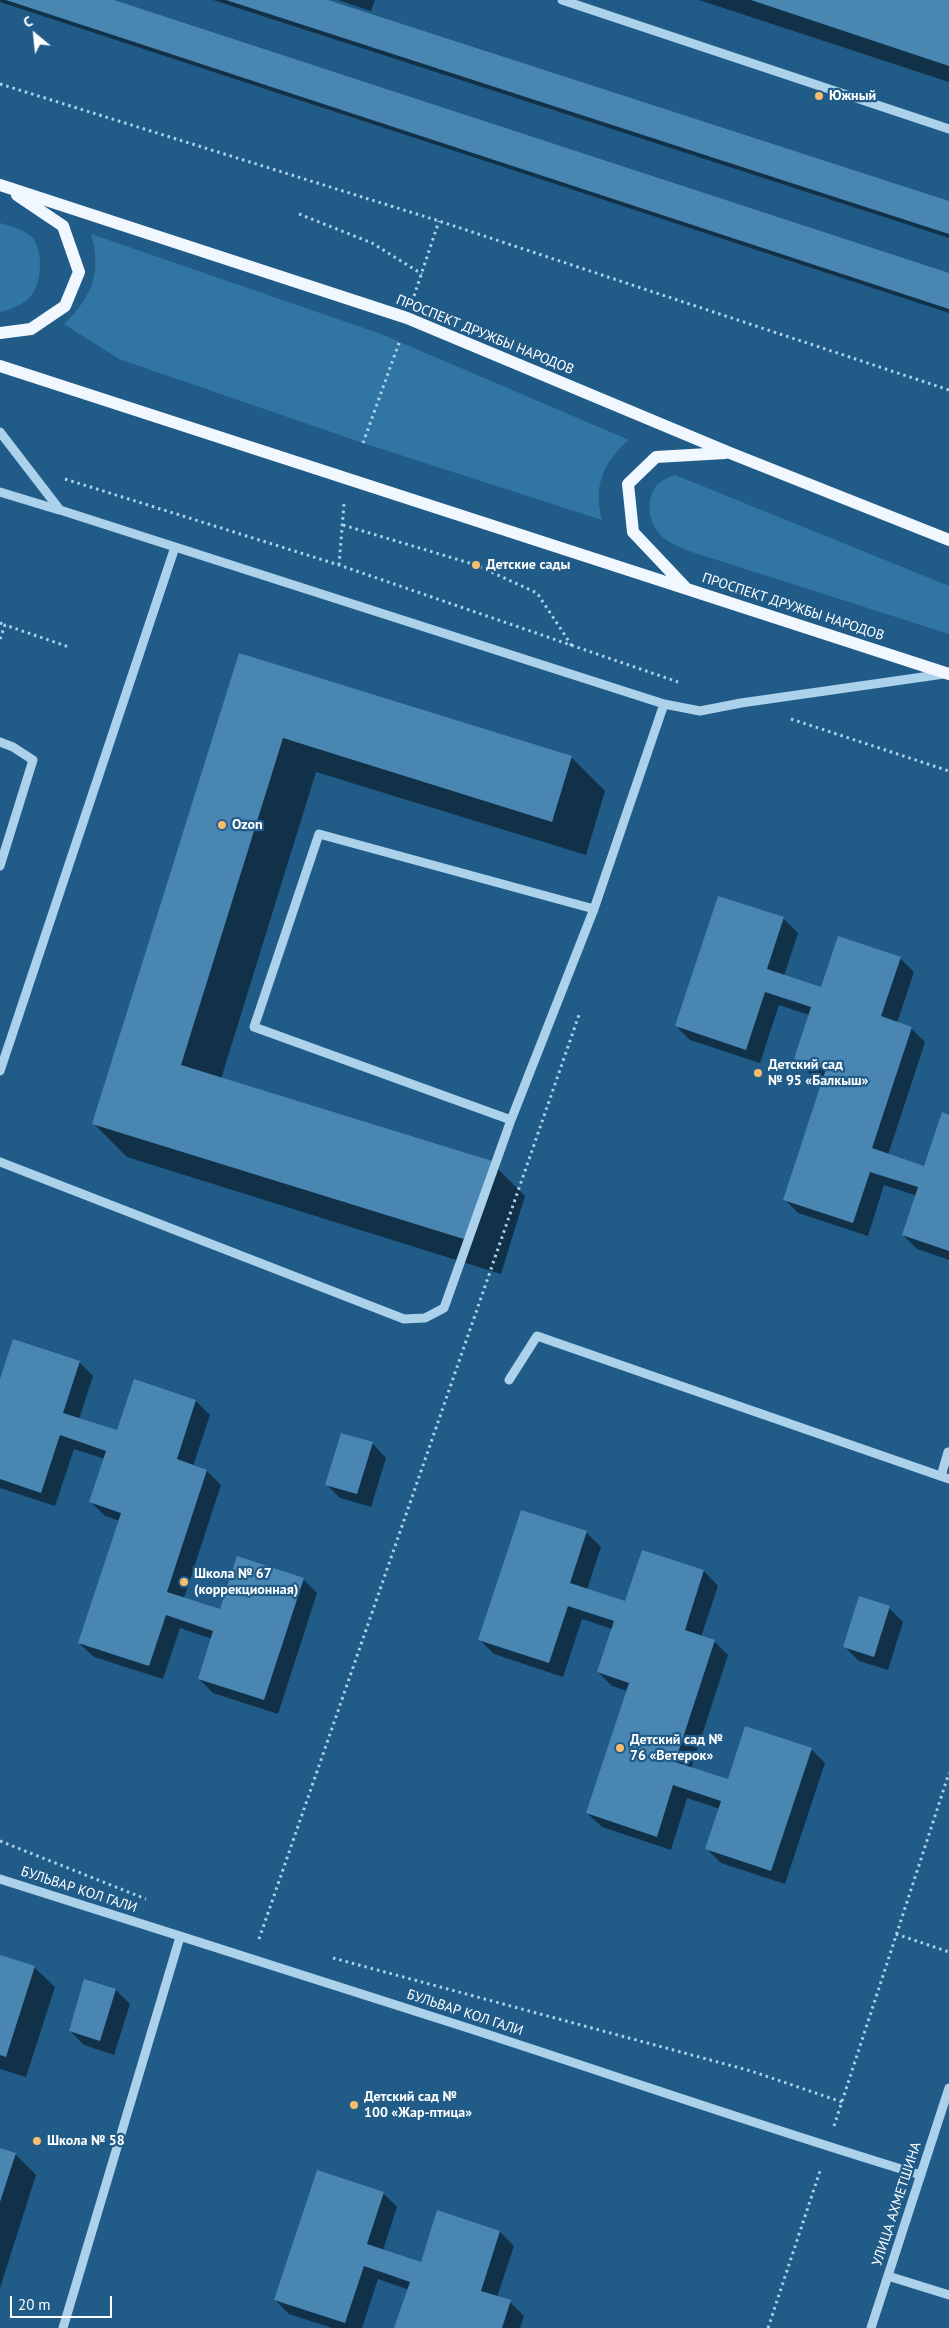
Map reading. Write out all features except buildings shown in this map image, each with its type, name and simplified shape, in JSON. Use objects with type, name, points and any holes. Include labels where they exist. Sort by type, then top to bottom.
[{"type":"main road","points":[[0,333],[31,329],[65,306],[79,272],[62,226],[2,186]]},
{"type":"main road","name":"ПРОСПЕКТ ДРУЖБЫ НАРОДОВ","points":[[2,186],[407,318],[730,453],[949,540]]},
{"type":"main road","name":"ПРОСПЕКТ ДРУЖБЫ НАРОДОВ","points":[[0,366],[949,674]]},
{"type":"main road","points":[[685,588],[633,532],[628,484],[656,457],[730,453]]},
{"type":"street","points":[[562,0],[949,128]]},
{"type":"street","points":[[0,432],[60,510]]},
{"type":"street","points":[[0,492],[664,704],[700,711],[741,703],[949,674]]},
{"type":"street","points":[[0,1071],[175,547]]},
{"type":"street","points":[[0,1162],[404,1319],[426,1318],[444,1308],[512,1120],[594,909],[664,704]]},
{"type":"street","points":[[0,742],[13,747],[33,760],[0,866]]},
{"type":"street","points":[[512,1120],[254,1027],[319,834],[594,909]]},
{"type":"street","points":[[510,1380],[537,1336],[945,1478],[948,1452]]},
{"type":"street","name":"БУЛЬВАР КОЛ ГАЛИ","points":[[0,1878],[335,1985],[828,2147],[921,2175]]},
{"type":"street","points":[[63,2328],[180,1937]]},
{"type":"street","name":"УЛИЦА АХМЕТШИНА","points":[[871,2328],[949,2088]]},
{"type":"street","points":[[888,2276],[949,2295]]},
{"type":"path","points":[[0,84],[439,221],[949,390]]},
{"type":"path","points":[[299,214],[372,243],[422,274]]},
{"type":"path","points":[[412,304],[439,221]]},
{"type":"path","points":[[363,443],[399,343]]},
{"type":"path","points":[[27,467],[339,566],[685,684]]},
{"type":"path","points":[[339,566],[344,501]]},
{"type":"path","points":[[343,525],[476,565],[537,593],[573,646]]},
{"type":"path","points":[[0,623],[69,647]]},
{"type":"path","points":[[0,639],[5,625]]},
{"type":"path","points":[[788,718],[949,771]]},
{"type":"path","points":[[259,1939],[582,1008]]},
{"type":"path","points":[[768,2328],[949,1772]]},
{"type":"path","points":[[0,1841],[148,1900]]},
{"type":"path","points":[[896,1934],[949,1952]]},
{"type":"path","points":[[250,1936],[269,1941]]},
{"type":"path","points":[[327,1957],[751,2071],[842,2102]]},
{"type":"shaded area","points":[[0,223],[21,230],[36,242],[40,257],[40,273],[36,287],[27,300],[9,310],[0,312]]},
{"type":"shaded area","points":[[91,234],[381,334],[629,440],[613,457],[602,476],[599,496],[602,520],[363,443],[119,359],[64,324],[82,304],[92,283],[95,272],[95,260]]},
{"type":"shaded area","points":[[675,475],[949,586],[949,634],[689,551],[670,542],[655,527],[650,513],[650,505],[653,491],[657,485]]},
{"type":"place","name":"Южный","points":[[819,96]]},
{"type":"place","name":"Детские сады","points":[[476,565]]},
{"type":"place","name":"Ozon","points":[[222,825]]},
{"type":"place","name":"Детский сад № 95 «Балкыш»","points":[[758,1073]]},
{"type":"place","name":"Школа № 67 (коррекционная)","points":[[184,1582]]},
{"type":"place","name":"Детский сад № 76 «Ветерок»","points":[[620,1748]]},
{"type":"place","name":"Детский сад № 100 «Жар-птица»","points":[[354,2105]]},
{"type":"place","name":"Школа № 58","points":[[37,2141]]}]
